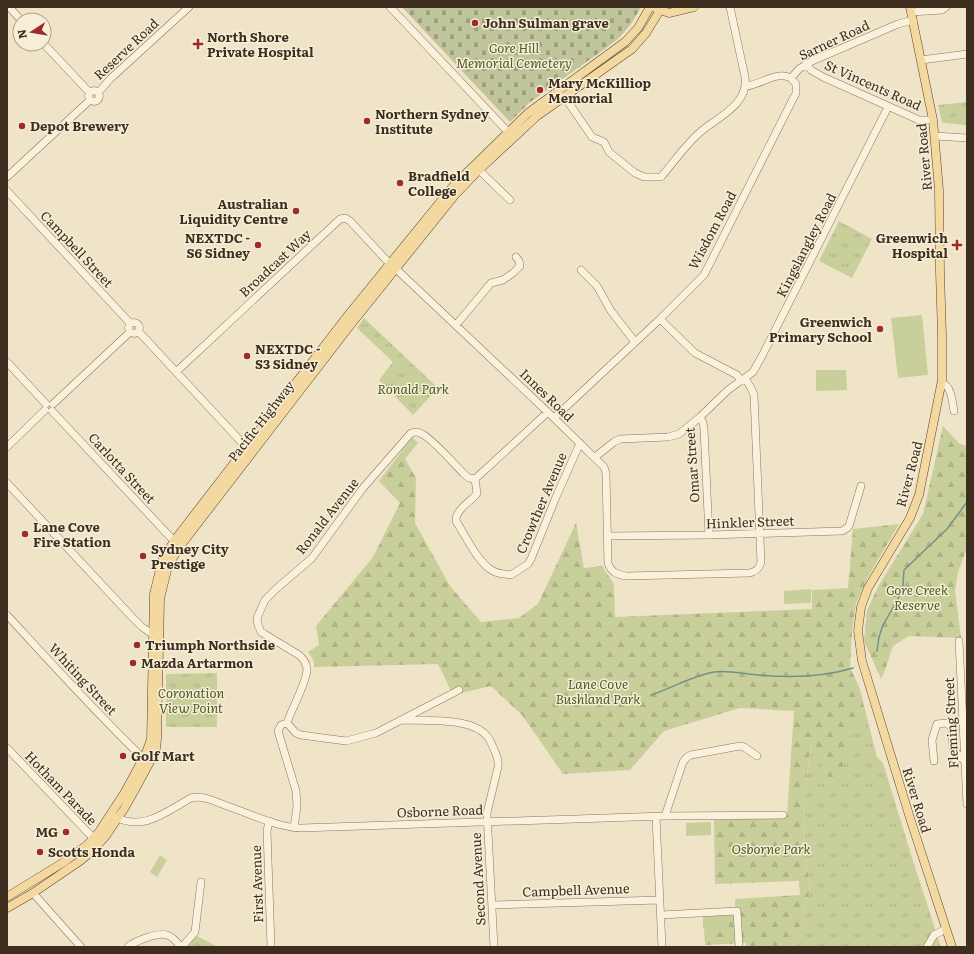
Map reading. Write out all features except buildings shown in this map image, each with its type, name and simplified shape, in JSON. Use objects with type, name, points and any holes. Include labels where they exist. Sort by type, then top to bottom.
[{"type":"main road","points":[[656,8],[669,13],[694,7]]},
{"type":"main road","name":"Pacific Highway","points":[[392,266],[511,135],[528,113],[625,42],[656,8]]},
{"type":"main road","name":"Pacific Highway","points":[[114,817],[144,759],[151,739],[153,598],[162,561],[174,542],[249,450],[454,185],[511,135],[632,49],[646,34],[656,8]]},
{"type":"main road","name":"River Road","points":[[912,13],[935,136],[939,197],[942,383],[919,494],[910,518],[868,588],[861,607],[858,631],[862,661],[910,818],[952,947]]},
{"type":"main road","name":"Pacific Highway","points":[[7,908],[80,861],[138,784],[156,748],[159,605],[168,566],[181,545],[249,450]]},
{"type":"main road","name":"Pacific Highway","points":[[7,897],[96,841]]},
{"type":"street","name":"Reserve Road","points":[[90,96],[93,102],[96,101],[99,98],[98,93],[110,79],[189,7]]},
{"type":"street","points":[[390,7],[511,135]]},
{"type":"street","points":[[564,96],[592,137],[604,142],[609,152],[634,173],[644,177],[661,177],[696,135],[738,103],[743,96],[746,86],[745,77],[730,7]]},
{"type":"street","name":"Sarner Road","points":[[746,86],[755,85],[780,75],[791,78],[806,64],[898,24],[912,13],[942,10],[946,7]]},
{"type":"street","points":[[7,177],[90,96],[51,52]]},
{"type":"street","points":[[922,60],[967,54]]},
{"type":"street","name":"St Vincents Road","points":[[806,64],[816,74],[888,107],[919,120],[933,120]]},
{"type":"street","name":"Wisdom Road","points":[[554,418],[636,342],[704,275],[796,93],[796,84],[791,78]]},
{"type":"street","name":"Kingslangley Road","points":[[595,457],[620,439],[674,436],[679,434],[700,417],[728,390],[753,372],[888,107]]},
{"type":"street","points":[[935,136],[967,138]]},
{"type":"street","points":[[479,170],[510,200]]},
{"type":"street","name":"Campbell Street","points":[[7,191],[130,323]]},
{"type":"street","name":"Broadcast Way","points":[[176,372],[340,219],[344,218],[350,221],[392,266]]},
{"type":"street","points":[[456,325],[491,283],[503,280],[520,266],[516,257]]},
{"type":"street","name":"Innes Road","points":[[392,266],[548,412],[604,467],[606,473],[608,563],[613,572],[627,576],[754,572],[758,570],[761,562],[760,533]]},
{"type":"street","points":[[581,270],[597,286],[611,311],[636,342]]},
{"type":"street","points":[[660,319],[695,353],[737,375],[751,388],[754,395],[760,533]]},
{"type":"street","points":[[130,332],[128,328],[130,323],[135,322],[138,324],[138,331],[249,450]]},
{"type":"street","points":[[7,447],[130,332],[133,333],[138,331]]},
{"type":"street","name":"Carlotta Street","points":[[7,362],[174,542]]},
{"type":"street","points":[[942,383],[947,385],[950,390],[954,411]]},
{"type":"street","points":[[475,479],[548,412]]},
{"type":"street","name":"Omar Street","points":[[700,417],[704,429],[709,535]]},
{"type":"street","name":"Ronald Avenue","points":[[294,828],[297,806],[296,791],[278,731],[281,725],[287,723],[307,670],[306,665],[299,655],[261,632],[257,618],[265,600],[312,558],[363,488],[411,433],[415,432],[422,434],[464,474],[469,478],[475,479]]},
{"type":"street","name":"Crowther Avenue","points":[[475,479],[477,493],[458,512],[456,521],[479,557],[490,569],[494,572],[511,575],[528,564],[531,559],[580,443]]},
{"type":"street","points":[[7,483],[132,617],[152,634]]},
{"type":"street","name":"Hinkler Street","points":[[608,536],[709,535],[844,530],[850,522],[861,486]]},
{"type":"street","name":"Whiting Street","points":[[7,615],[80,694],[144,759]]},
{"type":"street","name":"Fleming Street","points":[[958,641],[967,804]]},
{"type":"street","points":[[287,723],[296,733],[301,735],[346,741],[376,733],[459,690]]},
{"type":"street","name":"Second Avenue","points":[[401,720],[466,724],[486,734],[499,762],[489,801],[487,822],[493,904],[494,947]]},
{"type":"street","points":[[934,761],[932,740],[936,724],[946,723],[952,727],[953,749],[962,759],[965,759]]},
{"type":"street","points":[[665,816],[683,762],[687,757],[740,746],[757,756]]},
{"type":"street","name":"Hotham Parade","points":[[7,748],[96,841]]},
{"type":"street","name":"Osborne Road","points":[[114,817],[130,822],[146,822],[191,798],[197,797],[294,828],[665,816],[783,815]]},
{"type":"street","points":[[656,817],[662,947]]},
{"type":"street","name":"First Avenue","points":[[269,821],[267,831],[271,947]]},
{"type":"street","points":[[128,947],[137,941],[162,934],[172,937],[182,947],[196,932],[201,882]]},
{"type":"street","points":[[33,892],[77,946]]},
{"type":"street","name":"Campbell Avenue","points":[[493,904],[660,900]]},
{"type":"street","points":[[661,915],[737,911],[739,946]]},
{"type":"street","points":[[927,947],[934,935],[946,929]]},
{"type":"green space","name":"Gore Hill Memorial Cemetery","points":[[402,7],[641,7],[631,24],[619,38],[529,103],[510,122]]},
{"type":"green space","points":[[966,102],[967,125],[942,122],[938,105]]},
{"type":"green space","points":[[839,221],[872,239],[852,278],[819,261]]},
{"type":"green space","points":[[922,315],[928,375],[898,378],[891,318]]},
{"type":"green space","name":"Ronald Park","points":[[364,318],[438,388],[413,415],[379,380],[393,362],[357,328]]},
{"type":"green space","points":[[816,370],[846,370],[847,390],[816,391]]},
{"type":"green space","name":"Gore Creek Reserve","points":[[943,426],[960,444],[967,446],[967,548],[958,572],[955,591],[961,638],[909,636],[893,646],[881,679],[864,641],[867,610],[879,585],[923,514]]},
{"type":"green space","name":"Lane Cove Bushland Park","points":[[413,438],[418,443],[405,459],[416,478],[415,523],[450,586],[481,622],[519,618],[538,604],[576,523],[584,568],[602,566],[614,584],[615,617],[812,609],[812,590],[848,588],[853,529],[899,524],[868,577],[856,604],[852,631],[850,668],[859,686],[866,717],[862,720],[847,716],[851,747],[833,787],[811,743],[807,775],[803,835],[810,889],[794,947],[746,947],[746,943],[705,945],[703,915],[735,909],[735,899],[800,895],[799,881],[715,884],[714,820],[787,816],[794,711],[740,708],[664,731],[630,770],[563,774],[522,715],[491,686],[453,695],[438,664],[315,667],[313,659],[308,652],[319,645],[316,626],[373,557],[400,503],[379,481]]},
{"type":"green space","points":[[811,589],[811,603],[784,604],[784,591]]},
{"type":"green space","name":"Coronation View Point","points":[[217,673],[217,727],[166,727],[166,674]]},
{"type":"green space","points":[[860,690],[877,757],[883,763],[941,947],[794,947],[810,889],[803,835],[807,775],[814,721]]},
{"type":"green space","points":[[711,822],[711,835],[686,836],[686,823]]},
{"type":"green space","points":[[160,855],[167,860],[157,877],[150,872]]},
{"type":"green space","points":[[728,915],[729,927],[703,928],[703,916]]},
{"type":"green space","points":[[875,935],[896,947],[868,947]]},
{"type":"green space","points":[[197,936],[218,947],[187,947]]},
{"type":"waterway","points":[[877,651],[883,625],[898,599],[903,585],[904,570],[947,529],[967,502]]},
{"type":"waterway","points":[[651,695],[698,676],[714,672],[794,676],[818,675],[853,668]]},
{"type":"place","name":"John Sulman grave","points":[[475,23]]},
{"type":"place","name":"North Shore Private Hospital","points":[[198,44]]},
{"type":"place","name":"Mary McKilliop Memorial","points":[[540,90]]},
{"type":"place","name":"Northern Sydney Institute","points":[[367,121]]},
{"type":"place","name":"Depot Brewery","points":[[22,126]]},
{"type":"place","name":"Bradfield College","points":[[400,183]]},
{"type":"place","name":"Australian Liquidity Centre","points":[[296,211]]},
{"type":"place","name":"NEXTDC - S6 Sidney","points":[[258,245]]},
{"type":"place","name":"Greenwich Hospital","points":[[957,245]]},
{"type":"place","name":"Greenwich Primary School","points":[[880,329]]},
{"type":"place","name":"NEXTDC - S3 Sidney","points":[[247,356]]},
{"type":"place","name":"Lane Cove Fire Station","points":[[25,534]]},
{"type":"place","name":"Sydney City Prestige","points":[[143,556]]},
{"type":"place","name":"Triumph Northside","points":[[137,645]]},
{"type":"place","name":"Mazda Artarmon","points":[[133,663]]},
{"type":"place","name":"Golf Mart","points":[[123,756]]},
{"type":"place","name":"MG","points":[[66,832]]},
{"type":"place","name":"Scotts Honda","points":[[40,852]]},
{"type":"park label","name":"Osborne Park","points":[[771,849]]}]
